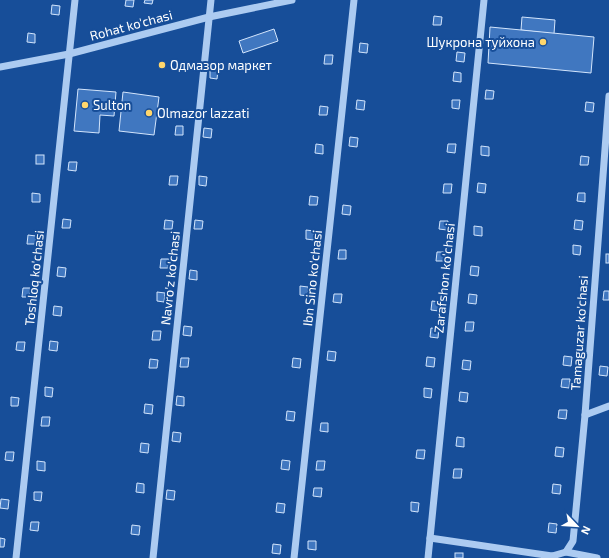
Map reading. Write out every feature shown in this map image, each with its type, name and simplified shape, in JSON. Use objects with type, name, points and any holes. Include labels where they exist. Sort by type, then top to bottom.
[{"type":"street","name":"Toshloq ko'chasi","points":[[16,558],[75,0]]},
{"type":"street","name":"Navro'z ko'chasi","points":[[153,558],[211,0]]},
{"type":"street","name":"Rohat ko'chasi","points":[[0,67],[69,54],[209,17],[292,0]]},
{"type":"street","name":"Ibn Sino ko'chasi","points":[[294,558],[354,0]]},
{"type":"street","name":"Zarafshon ko'chasi","points":[[428,558],[484,0]]},
{"type":"street","name":"Tamaguzar ko'chasi","points":[[566,552],[573,541],[585,415],[609,96]]},
{"type":"street","points":[[585,415],[609,406]]},
{"type":"street","points":[[430,538],[552,557],[566,552],[597,558]]},
{"type":"building","points":[[126,0],[134,0],[133,7],[125,6]]},
{"type":"building","points":[[145,0],[153,0],[152,4],[144,3]]},
{"type":"building","points":[[52,5],[60,6],[59,15],[51,14]]},
{"type":"building","points":[[434,16],[442,17],[441,25],[433,25]]},
{"type":"building","points":[[522,17],[555,20],[554,34],[521,30]]},
{"type":"building","points":[[490,27],[594,37],[591,73],[488,63]]},
{"type":"building","points":[[274,29],[278,41],[243,53],[239,41]]},
{"type":"building","points":[[28,33],[35,34],[35,43],[27,42]]},
{"type":"building","points":[[360,43],[368,44],[367,53],[359,52]]},
{"type":"building","points":[[457,52],[465,53],[464,62],[456,61]]},
{"type":"building","points":[[325,55],[333,55],[332,64],[324,64]]},
{"type":"building","points":[[210,69],[218,70],[217,79],[210,78]]},
{"type":"building","points":[[454,72],[461,73],[461,82],[453,81]]},
{"type":"building","points":[[78,89],[116,92],[114,116],[100,115],[99,133],[74,131]]},
{"type":"building","points":[[486,90],[494,91],[493,99],[485,99]]},
{"type":"building","points":[[123,92],[159,97],[154,135],[119,131]]},
{"type":"building","points":[[357,100],[365,101],[364,110],[356,109]]},
{"type":"building","points":[[452,100],[460,100],[459,109],[452,108]]},
{"type":"building","points":[[586,102],[594,103],[593,112],[585,111]]},
{"type":"building","points":[[320,106],[328,107],[327,115],[319,115]]},
{"type":"building","points":[[176,126],[183,126],[183,135],[175,135]]},
{"type":"building","points":[[204,128],[212,129],[211,138],[203,137]]},
{"type":"building","points":[[350,137],[358,138],[357,147],[349,146]]},
{"type":"building","points":[[316,144],[323,145],[323,154],[315,153]]},
{"type":"building","points":[[448,144],[456,144],[455,153],[447,152]]},
{"type":"building","points":[[481,146],[489,147],[489,156],[481,155]]},
{"type":"building","points":[[36,155],[44,155],[44,164],[36,164]]},
{"type":"building","points":[[581,156],[589,157],[588,165],[580,165]]},
{"type":"building","points":[[69,162],[77,162],[76,171],[68,170]]},
{"type":"building","points":[[170,176],[178,176],[177,185],[169,185]]},
{"type":"building","points":[[199,176],[207,177],[206,186],[199,185]]},
{"type":"building","points":[[478,183],[486,184],[485,193],[477,192]]},
{"type":"building","points":[[444,184],[452,184],[451,193],[443,193]]},
{"type":"building","points":[[32,193],[40,194],[40,202],[32,202]]},
{"type":"building","points":[[578,193],[585,193],[585,202],[577,201]]},
{"type":"building","points":[[310,196],[318,197],[317,205],[309,205]]},
{"type":"building","points":[[343,205],[351,206],[350,215],[342,214]]},
{"type":"building","points":[[63,219],[71,220],[70,228],[62,228]]},
{"type":"building","points":[[165,220],[173,221],[172,229],[164,229]]},
{"type":"building","points":[[195,220],[203,221],[202,229],[194,229]]},
{"type":"building","points":[[575,220],[583,221],[582,230],[574,229]]},
{"type":"building","points":[[440,221],[448,221],[447,230],[439,229]]},
{"type":"building","points":[[474,226],[482,227],[482,236],[474,235]]},
{"type":"building","points":[[306,230],[314,231],[314,240],[306,239]]},
{"type":"building","points":[[28,235],[36,236],[35,244],[27,244]]},
{"type":"building","points":[[573,245],[581,246],[580,255],[573,254]]},
{"type":"building","points":[[339,250],[346,250],[346,259],[338,259]]},
{"type":"building","points":[[437,252],[445,252],[444,261],[436,261]]},
{"type":"building","points":[[606,254],[609,254],[609,263],[606,263]]},
{"type":"building","points":[[161,259],[169,259],[168,268],[160,268]]},
{"type":"building","points":[[471,266],[479,267],[478,276],[470,275]]},
{"type":"building","points":[[58,267],[66,268],[65,277],[57,276]]},
{"type":"building","points":[[190,270],[197,271],[197,280],[189,279]]},
{"type":"building","points":[[300,286],[308,287],[308,296],[300,295]]},
{"type":"building","points":[[23,288],[30,288],[30,297],[22,297]]},
{"type":"building","points":[[604,291],[609,291],[609,300],[603,300]]},
{"type":"building","points":[[157,292],[165,293],[164,302],[157,301]]},
{"type":"building","points":[[334,294],[342,294],[341,303],[333,302]]},
{"type":"building","points":[[469,294],[477,295],[476,304],[468,303]]},
{"type":"building","points":[[432,301],[440,302],[439,311],[431,310]]},
{"type":"building","points":[[54,306],[62,307],[61,316],[53,315]]},
{"type":"building","points":[[466,322],[474,322],[473,331],[465,331]]},
{"type":"building","points":[[184,326],[192,327],[191,336],[183,335]]},
{"type":"building","points":[[431,328],[439,329],[438,338],[430,337]]},
{"type":"building","points":[[153,331],[161,331],[160,340],[152,340]]},
{"type":"building","points":[[50,341],[58,342],[57,351],[49,350]]},
{"type":"building","points":[[17,342],[25,342],[24,351],[16,350]]},
{"type":"building","points":[[328,351],[336,352],[335,361],[327,360]]},
{"type":"building","points":[[564,356],[572,357],[571,366],[563,365]]},
{"type":"building","points":[[427,357],[435,358],[434,367],[426,366]]},
{"type":"building","points":[[181,358],[189,358],[188,367],[180,367]]},
{"type":"building","points":[[293,358],[301,359],[300,368],[292,367]]},
{"type":"building","points":[[150,359],[158,360],[157,368],[149,368]]},
{"type":"building","points":[[463,360],[471,361],[470,370],[462,369]]},
{"type":"building","points":[[600,366],[608,367],[607,376],[599,375]]},
{"type":"building","points":[[562,379],[570,379],[569,388],[561,387]]},
{"type":"building","points":[[45,387],[53,388],[52,397],[45,396]]},
{"type":"building","points":[[424,388],[432,389],[431,398],[424,397]]},
{"type":"building","points":[[460,392],[468,393],[467,402],[459,401]]},
{"type":"building","points":[[177,396],[184,397],[184,406],[176,405]]},
{"type":"building","points":[[11,397],[19,398],[18,406],[11,406]]},
{"type":"building","points":[[145,404],[153,405],[152,414],[144,413]]},
{"type":"building","points":[[559,410],[567,410],[566,419],[558,418]]},
{"type":"building","points":[[287,411],[295,412],[294,421],[286,420]]},
{"type":"building","points":[[42,417],[50,417],[49,426],[41,426]]},
{"type":"building","points":[[321,423],[328,423],[328,432],[320,431]]},
{"type":"building","points":[[173,432],[181,433],[180,442],[172,441]]},
{"type":"building","points":[[457,437],[464,438],[464,447],[456,446]]},
{"type":"building","points":[[141,443],[149,444],[148,453],[140,452]]},
{"type":"building","points":[[556,447],[564,448],[563,457],[555,456]]},
{"type":"building","points":[[417,450],[425,450],[424,459],[416,458]]},
{"type":"building","points":[[6,452],[14,452],[13,461],[5,460]]},
{"type":"building","points":[[282,460],[290,461],[289,470],[281,469]]},
{"type":"building","points":[[37,461],[45,462],[45,471],[37,470]]},
{"type":"building","points":[[317,461],[325,461],[324,470],[316,470]]},
{"type":"building","points":[[454,469],[462,469],[461,478],[453,478]]},
{"type":"building","points":[[137,483],[144,484],[144,493],[136,492]]},
{"type":"building","points":[[553,484],[561,485],[560,494],[552,493]]},
{"type":"building","points":[[314,488],[322,488],[321,497],[313,496]]},
{"type":"building","points":[[167,490],[175,491],[174,500],[166,499]]},
{"type":"building","points":[[34,492],[42,492],[41,501],[34,500]]},
{"type":"building","points":[[1,499],[9,500],[8,509],[0,508]]},
{"type":"building","points":[[411,502],[419,503],[418,512],[411,511]]},
{"type":"building","points":[[277,503],[285,504],[284,513],[276,512]]},
{"type":"building","points":[[31,522],[39,522],[38,531],[30,530]]},
{"type":"building","points":[[549,523],[557,524],[556,533],[548,532]]},
{"type":"building","points":[[132,525],[140,526],[139,535],[131,534]]},
{"type":"building","points":[[0,538],[5,539],[4,547],[0,547]]},
{"type":"building","points":[[308,541],[316,541],[316,550],[308,549]]},
{"type":"building","points":[[273,544],[281,545],[280,554],[272,553]]},
{"type":"building","points":[[455,553],[463,553],[463,558],[455,558]]},
{"type":"place","name":"Шукрона туйхона","points":[[543,42]]},
{"type":"place","name":"Одмазор маркет","points":[[162,65]]},
{"type":"place","name":"Sulton","points":[[85,105]]},
{"type":"place","name":"Olmazor lazzati","points":[[149,113]]}]
